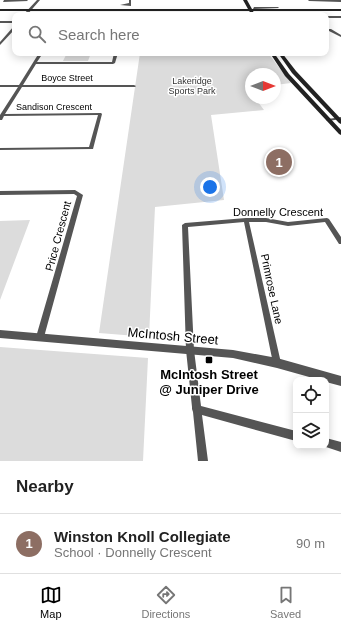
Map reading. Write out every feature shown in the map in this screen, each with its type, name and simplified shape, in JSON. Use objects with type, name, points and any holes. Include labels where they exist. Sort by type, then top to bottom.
[{"type":"main road","points":[[245,0],[252,12]]},
{"type":"main road","points":[[250,0],[256,12]]},
{"type":"main road","points":[[278,8],[341,9]]},
{"type":"main road","points":[[0,9],[341,9]]},
{"type":"main road","points":[[274,56],[287,75],[341,133]]},
{"type":"main road","points":[[282,56],[294,72],[340,119]]},
{"type":"street","points":[[0,5],[5,0],[19,1]]},
{"type":"street","points":[[28,12],[39,0]]},
{"type":"street","points":[[309,0],[341,1]]},
{"type":"street","points":[[255,9],[278,8]]},
{"type":"street","points":[[329,17],[341,17]]},
{"type":"street","points":[[0,22],[12,22]]},
{"type":"street","points":[[0,44],[12,30]]},
{"type":"street","points":[[329,30],[341,36]]},
{"type":"street","points":[[1,117],[39,56]]},
{"type":"street","points":[[35,63],[113,63],[115,56]]},
{"type":"street","name":"Boyce Street","points":[[0,86],[134,86]]},
{"type":"street","name":"Sandison Crescent","points":[[0,149],[92,148],[100,114],[1,117]]},
{"type":"street","points":[[328,120],[340,119]]},
{"type":"street","name":"Price Crescent","points":[[0,193],[74,192],[80,195],[40,337]]},
{"type":"street","name":"Donnelly Crescent","points":[[190,350],[185,226],[246,220],[266,220],[288,224],[327,220],[341,242]]},
{"type":"street","name":"Primrose Lane","points":[[246,220],[277,363]]},
{"type":"street","name":"McIntosh Street","points":[[0,334],[233,354],[277,363],[341,381]]},
{"type":"street","points":[[190,350],[203,461]]},
{"type":"street","points":[[196,409],[293,435]]},
{"type":"street","points":[[329,444],[341,447]]},
{"type":"green space","points":[[66,56],[90,56],[88,61],[63,61]]},
{"type":"green space","name":"Lakeridge Sports Park","points":[[140,56],[270,56],[280,68],[245,68],[245,104],[260,104],[264,110],[211,115],[224,200],[155,207],[149,337],[99,333]]},
{"type":"green space","points":[[281,70],[291,83],[281,84]]},
{"type":"green space","points":[[30,220],[0,300],[0,221]]},
{"type":"green space","points":[[0,347],[148,358],[143,461],[0,461]]},
{"type":"place","name":"Winston Knoll Collegiate","points":[[279,162]]},
{"type":"place","name":"McIntosh Street @ Juniper Drive","points":[[209,360]]}]
